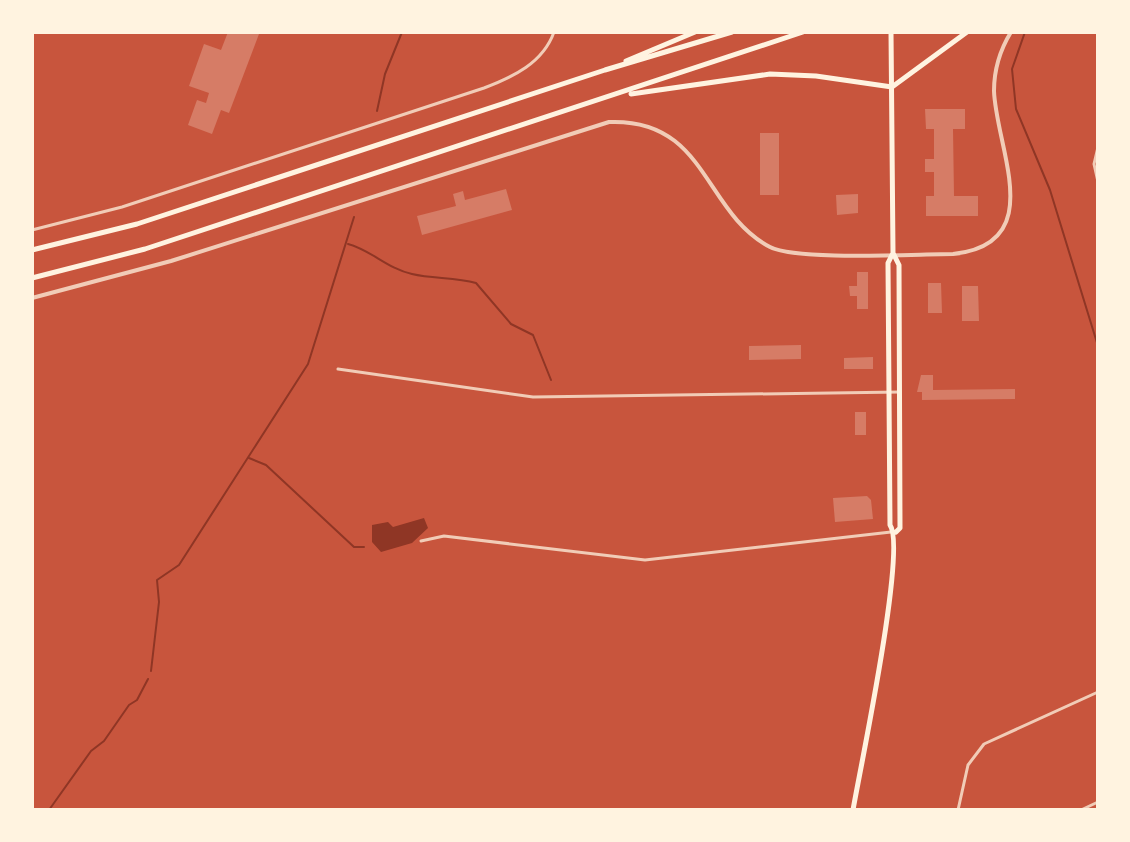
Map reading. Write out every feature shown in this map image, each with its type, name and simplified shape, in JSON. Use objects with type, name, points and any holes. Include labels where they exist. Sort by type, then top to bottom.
[{"type":"main road","points":[[605,70],[695,32]]},
{"type":"main road","points":[[32,250],[137,224],[605,70],[732,32]]},
{"type":"main road","points":[[32,278],[124,256],[618,96],[803,32]]},
{"type":"main road","points":[[618,96],[770,74],[892,87],[967,32]]},
{"type":"main road","points":[[891,36],[893,253],[899,265],[900,528],[895,532]]},
{"type":"main road","points":[[853,810],[892,584],[895,532],[890,525],[888,263],[893,253]]},
{"type":"street","points":[[32,230],[122,207],[484,88],[526,68],[547,47],[554,32]]},
{"type":"street","points":[[32,298],[158,266],[609,122],[642,124],[672,138],[752,234],[785,253],[966,253],[990,242],[1006,222],[1011,184],[994,89],[998,61],[1011,32]]},
{"type":"street","points":[[1098,147],[1094,164],[1098,182]]},
{"type":"street","points":[[338,369],[533,397],[900,392]]},
{"type":"street","points":[[421,541],[444,536],[605,557],[669,559],[895,532]]},
{"type":"street","points":[[958,810],[968,765],[984,744],[1098,692]]},
{"type":"street","points":[[1081,810],[1098,802]]},
{"type":"shaded area","points":[[424,518],[428,528],[412,543],[381,552],[372,542],[372,525],[388,522],[393,527]]},
{"type":"building","points":[[228,32],[259,34],[229,113],[221,110],[212,134],[188,125],[197,100],[206,103],[209,93],[189,86],[204,44],[221,50]]},
{"type":"building","points":[[925,109],[965,109],[965,129],[953,129],[954,196],[978,196],[978,216],[926,216],[926,196],[934,196],[934,172],[925,172],[925,159],[934,159],[934,129],[926,129]]},
{"type":"building","points":[[760,133],[779,133],[779,195],[760,195]]},
{"type":"building","points":[[506,189],[512,210],[422,235],[417,216],[456,206],[453,194],[463,191],[465,200]]},
{"type":"building","points":[[858,194],[858,213],[837,215],[836,195]]},
{"type":"building","points":[[857,272],[868,272],[868,309],[857,309],[857,296],[850,296],[849,286],[857,286]]},
{"type":"building","points":[[928,283],[941,283],[942,313],[928,313]]},
{"type":"building","points":[[962,286],[978,286],[979,321],[962,321]]},
{"type":"building","points":[[801,345],[801,359],[749,360],[749,346]]},
{"type":"building","points":[[873,357],[873,369],[844,369],[844,358]]},
{"type":"building","points":[[921,375],[933,375],[933,390],[1015,389],[1015,399],[922,400],[922,392],[917,392]]},
{"type":"building","points":[[855,412],[866,412],[866,435],[855,435]]},
{"type":"building","points":[[867,496],[871,500],[873,519],[835,522],[833,498]]},
{"type":"waterway","points":[[377,111],[385,74],[402,32]]},
{"type":"waterway","points":[[1025,32],[1012,69],[1016,109],[1050,190],[1098,346]]},
{"type":"waterway","points":[[151,671],[159,602],[157,580],[179,565],[308,364],[354,217]]},
{"type":"waterway","points":[[348,244],[403,272],[476,283],[511,324],[533,335],[551,380]]},
{"type":"waterway","points":[[249,458],[266,465],[354,547],[364,547]]},
{"type":"waterway","points":[[49,810],[91,751],[104,741],[129,705],[137,700],[148,679]]}]
